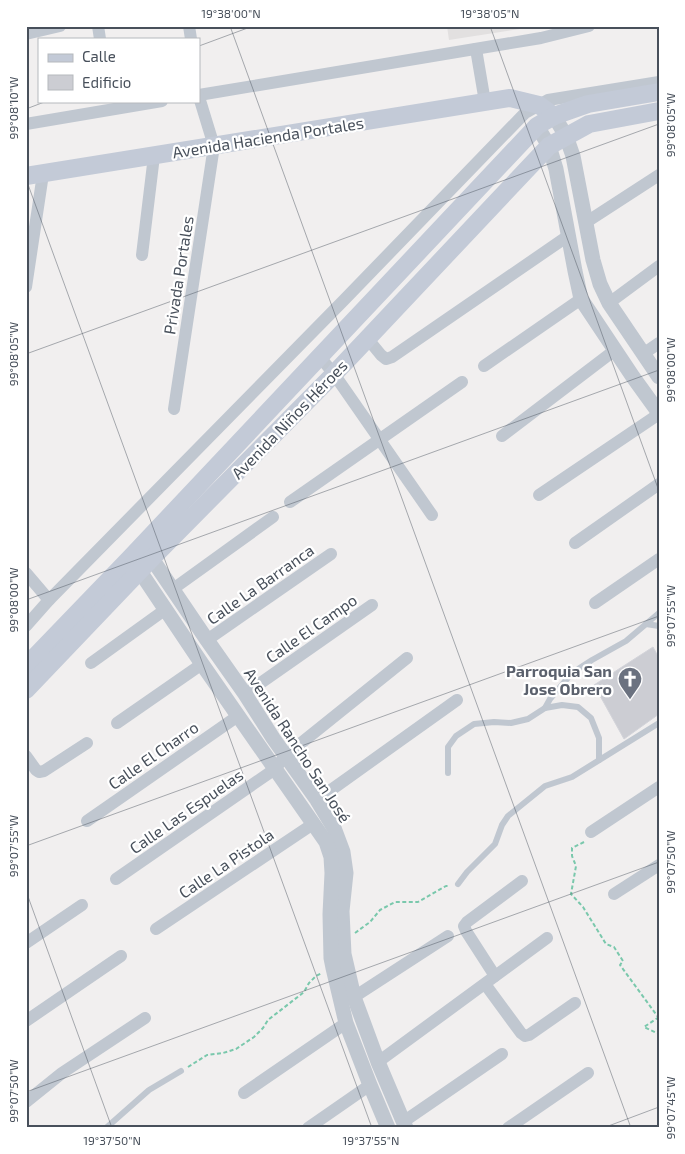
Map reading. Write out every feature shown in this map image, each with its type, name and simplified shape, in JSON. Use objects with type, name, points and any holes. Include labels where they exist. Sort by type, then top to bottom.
[{"type":"main road","name":"Avenida Niños Héroes","points":[[26,690],[320,357],[537,126],[554,116],[588,104],[659,92]]},
{"type":"main road","name":"Avenida Hacienda Portales","points":[[35,175],[510,98],[532,109],[554,116]]},
{"type":"main road","points":[[532,109],[537,126]]},
{"type":"main road","name":"Avenida Niños Héroes","points":[[26,666],[334,374],[549,146],[589,124],[659,111]]},
{"type":"street","points":[[26,34],[60,26]]},
{"type":"street","points":[[200,96],[542,38],[589,26]]},
{"type":"street","points":[[476,49],[485,102]]},
{"type":"street","points":[[26,626],[532,109],[548,100],[659,82]]},
{"type":"street","points":[[200,99],[214,146]]},
{"type":"street","points":[[26,124],[156,102]]},
{"type":"street","points":[[554,116],[566,136],[573,156],[585,223],[600,284],[609,303],[651,366]]},
{"type":"street","points":[[537,126],[549,146],[556,169],[581,299],[633,377],[653,394],[659,414],[539,494]]},
{"type":"street","name":"Privada Portales","points":[[174,409],[214,146]]},
{"type":"street","points":[[142,255],[154,156]]},
{"type":"street","points":[[26,287],[35,175]]},
{"type":"street","points":[[585,223],[659,175]]},
{"type":"street","points":[[367,338],[386,359],[392,357],[568,236]]},
{"type":"street","points":[[609,303],[659,266]]},
{"type":"street","points":[[484,366],[581,299]]},
{"type":"street","points":[[633,377],[651,366],[659,343]]},
{"type":"street","points":[[502,436],[615,350]]},
{"type":"street","points":[[320,357],[334,374],[432,515]]},
{"type":"street","points":[[290,502],[462,382]]},
{"type":"street","points":[[575,543],[659,484]]},
{"type":"street","points":[[173,589],[273,517]]},
{"type":"street","name":"Calle La Barranca","points":[[207,640],[331,554]]},
{"type":"street","name":"Avenida Rancho San José","points":[[142,558],[173,589],[317,800],[334,828],[342,852],[346,873],[342,911],[344,954],[354,997],[378,1062],[405,1125]]},
{"type":"street","name":"Avenida Rancho San José","points":[[142,558],[166,609],[326,842],[331,857],[332,873],[330,914],[333,968],[346,1023],[388,1128]]},
{"type":"street","points":[[595,603],[659,559]]},
{"type":"street","points":[[26,573],[50,600]]},
{"type":"street","name":"Calle El Campo","points":[[245,694],[372,605]]},
{"type":"street","points":[[91,663],[166,609]]},
{"type":"street","name":"Calle Las Espuelas","points":[[116,880],[275,770],[286,756],[407,658]]},
{"type":"street","points":[[117,724],[202,664]]},
{"type":"street","points":[[317,800],[457,700]]},
{"type":"street","name":"Calle El Charro","points":[[87,821],[238,716]]},
{"type":"street","points":[[26,756],[36,770],[39,772],[44,771],[87,742]]},
{"type":"street","points":[[591,832],[659,787]]},
{"type":"street","name":"Calle La Pistola","points":[[156,929],[313,824]]},
{"type":"street","points":[[614,894],[659,865]]},
{"type":"street","points":[[495,976],[464,926],[522,881]]},
{"type":"street","points":[[26,943],[82,905]]},
{"type":"street","points":[[354,997],[448,936]]},
{"type":"street","points":[[378,1062],[548,938]]},
{"type":"street","points":[[26,1021],[121,956]]},
{"type":"street","points":[[485,984],[525,1036],[575,1003]]},
{"type":"street","points":[[26,1102],[62,1074],[144,1018]]},
{"type":"street","points":[[244,1093],[346,1023]]},
{"type":"street","points":[[405,1125],[502,1054]]},
{"type":"street","points":[[508,1128],[588,1073]]},
{"type":"street","points":[[308,1128],[370,1085]]},
{"type":"lane","points":[[545,708],[550,699],[572,673],[626,641],[659,613]]},
{"type":"lane","points":[[646,624],[659,626]]},
{"type":"lane","points":[[448,773],[448,747],[456,736],[474,724],[511,723],[528,719],[545,708],[562,705],[578,707],[591,718],[599,738],[599,760]]},
{"type":"lane","points":[[458,884],[467,872],[495,844],[502,825],[508,816],[545,786],[572,777],[659,723]]},
{"type":"lane","points":[[106,1128],[149,1090],[181,1071]]},
{"type":"path","points":[[572,848],[572,856],[576,866],[571,894],[583,907],[606,944],[614,947],[623,961],[620,965],[659,1017],[644,1028],[659,1034]]},
{"type":"path","points":[[344,938],[370,922],[380,910],[395,902],[418,902],[446,886],[458,884]]},
{"type":"path","points":[[181,1071],[207,1055],[236,1049],[254,1037],[268,1020],[304,992],[316,976],[333,968]]},
{"type":"shaded area","points":[[447,26],[533,26],[533,27],[449,40]]},
{"type":"building","name":"Parroquia San Jose Obrero","points":[[653,647],[659,658],[659,714],[624,739],[594,685]]},
{"type":"place","name":"Parroquia San Jose Obrero","points":[[630,700]]}]
